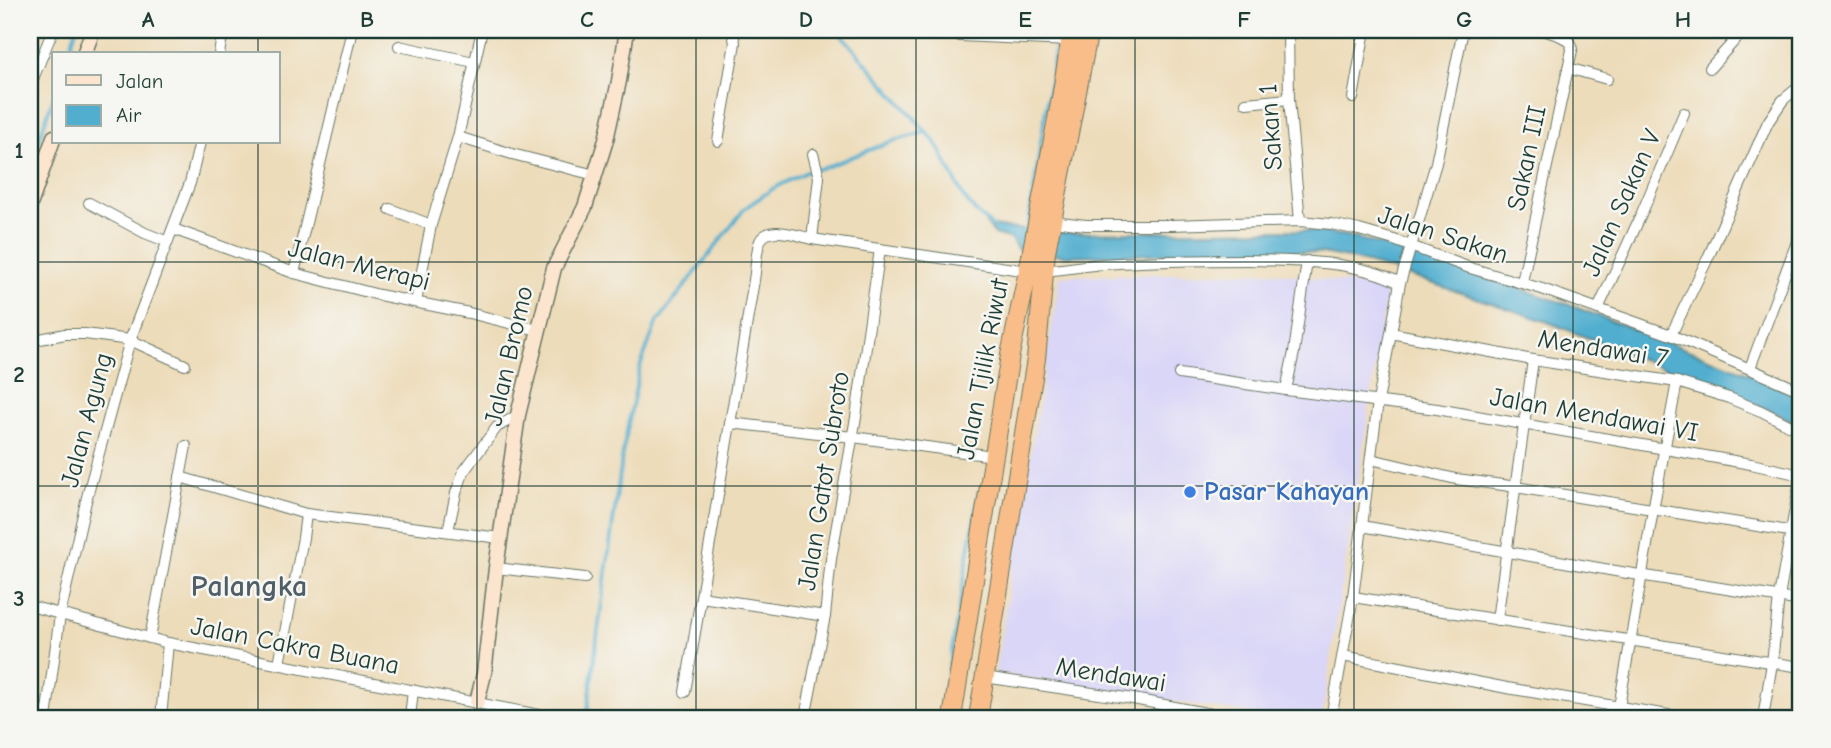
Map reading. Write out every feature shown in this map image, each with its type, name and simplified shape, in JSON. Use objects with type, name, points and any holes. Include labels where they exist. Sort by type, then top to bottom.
[{"type":"highway","name":"Jalan Tjilik Riwut","points":[[978,718],[1036,359],[1036,271],[1039,251],[1046,227],[1069,99],[1089,30]]},
{"type":"highway","name":"Jalan Tjilik Riwut","points":[[1069,99],[1071,36]]},
{"type":"highway","name":"Jalan Tjilik Riwut","points":[[952,718],[1010,355],[1036,271]]},
{"type":"street","points":[[30,86],[53,30]]},
{"type":"street","points":[[85,52],[93,30]]},
{"type":"street","points":[[219,52],[223,30]]},
{"type":"street","points":[[293,273],[352,30]]},
{"type":"street","points":[[416,302],[431,225],[458,137],[482,30]]},
{"type":"street","name":"Jalan Bromo","points":[[477,702],[484,674],[518,415],[554,268],[585,207],[606,140],[620,81],[627,30]]},
{"type":"street","points":[[718,141],[735,43],[730,30]]},
{"type":"street","name":"Sakan 1","points":[[1288,30],[1289,99],[1300,221]]},
{"type":"street","points":[[1353,98],[1365,30]]},
{"type":"street","points":[[1331,718],[1353,597],[1378,401],[1391,333],[1402,279],[1436,163],[1463,30]]},
{"type":"street","name":"Sakan III","points":[[1522,282],[1572,50],[1570,42],[1542,30]]},
{"type":"street","points":[[1710,68],[1744,30]]},
{"type":"street","points":[[960,36],[1071,36]]},
{"type":"street","points":[[399,46],[474,62]]},
{"type":"street","points":[[1568,68],[1607,79]]},
{"type":"street","points":[[1671,335],[1768,122],[1783,100],[1801,85]]},
{"type":"street","points":[[1245,103],[1289,99]]},
{"type":"street","name":"Jalan Sakan V","points":[[1598,309],[1684,113]]},
{"type":"street","points":[[458,137],[595,175]]},
{"type":"street","points":[[30,205],[52,143]]},
{"type":"street","name":"Jalan Agung","points":[[46,718],[60,615],[88,497],[130,340],[190,183],[200,144]]},
{"type":"street","points":[[812,239],[819,177],[814,160]]},
{"type":"street","points":[[89,203],[168,242]]},
{"type":"street","points":[[390,209],[431,225]]},
{"type":"street","name":"Jalan Sakan","points":[[1046,227],[1300,221],[1359,230],[1410,249],[1522,282],[1671,335],[1801,391]]},
{"type":"street","name":"Jalan Merapi","points":[[173,229],[293,273],[538,330]]},
{"type":"street","points":[[1750,368],[1801,231]]},
{"type":"street","points":[[685,692],[759,241],[767,234],[777,232],[1036,271],[1183,260],[1307,261],[1402,279]]},
{"type":"street","name":"Jalan Gatot Subroto","points":[[805,718],[853,437],[880,249]]},
{"type":"street","points":[[1286,390],[1307,261]]},
{"type":"street","name":"Mendawai 7","points":[[1391,333],[1533,360],[1677,382],[1729,398],[1801,431]]},
{"type":"street","points":[[30,341],[65,334],[130,340],[184,365]]},
{"type":"street","points":[[1497,620],[1533,360]]},
{"type":"street","name":"Jalan Mendawai VI","points":[[1179,374],[1437,409],[1664,448],[1801,476]]},
{"type":"street","points":[[1619,707],[1677,382]]},
{"type":"street","points":[[448,531],[464,471],[497,427],[518,415]]},
{"type":"street","points":[[730,423],[993,456]]},
{"type":"street","points":[[150,638],[186,446]]},
{"type":"street","points":[[1371,459],[1456,479],[1797,533]]},
{"type":"street","points":[[1763,718],[1779,597],[1797,533],[1801,476]]},
{"type":"street","points":[[180,477],[306,514],[500,538]]},
{"type":"street","points":[[279,664],[306,514]]},
{"type":"street","points":[[1362,526],[1642,576],[1801,601]]},
{"type":"street","points":[[496,568],[585,578]]},
{"type":"street","points":[[701,597],[824,616]]},
{"type":"street","points":[[1353,597],[1801,667]]},
{"type":"street","name":"Jalan Cakra Buana","points":[[30,606],[168,643],[555,718]]},
{"type":"street","points":[[161,718],[168,643]]},
{"type":"street","points":[[1343,656],[1507,688],[1686,718]]},
{"type":"street","name":"Mendawai","points":[[984,677],[1133,699],[1232,718]]},
{"type":"street","points":[[410,718],[413,690]]},
{"type":"shaded area","name":"Pasar Kahayan","points":[[1275,272],[1387,289],[1322,718],[1278,718],[995,673],[1060,276]]},
{"type":"shaded area","points":[[268,710],[347,718],[267,718]]},
{"type":"water","points":[[984,220],[992,226],[1071,233],[1280,230],[1347,236],[1400,250],[1567,304],[1764,379],[1801,397],[1801,426],[1772,411],[1548,322],[1348,258],[1292,251],[1068,256],[1017,249],[1011,239],[994,234]]},
{"type":"waterway","points":[[69,52],[76,30]]},
{"type":"waterway","points":[[835,30],[937,144],[964,198],[992,226]]},
{"type":"waterway","points":[[1027,232],[1058,30]]},
{"type":"waterway","points":[[30,166],[52,101]]},
{"type":"waterway","points":[[587,718],[623,450],[640,367],[656,324],[745,208],[774,188],[806,172],[926,132]]},
{"type":"waterway","points":[[940,718],[979,492]]},
{"type":"place","name":"Pasar Kahayan","points":[[1190,492]]},
{"type":"district","name":"Palangka","points":[[249,586]]}]
